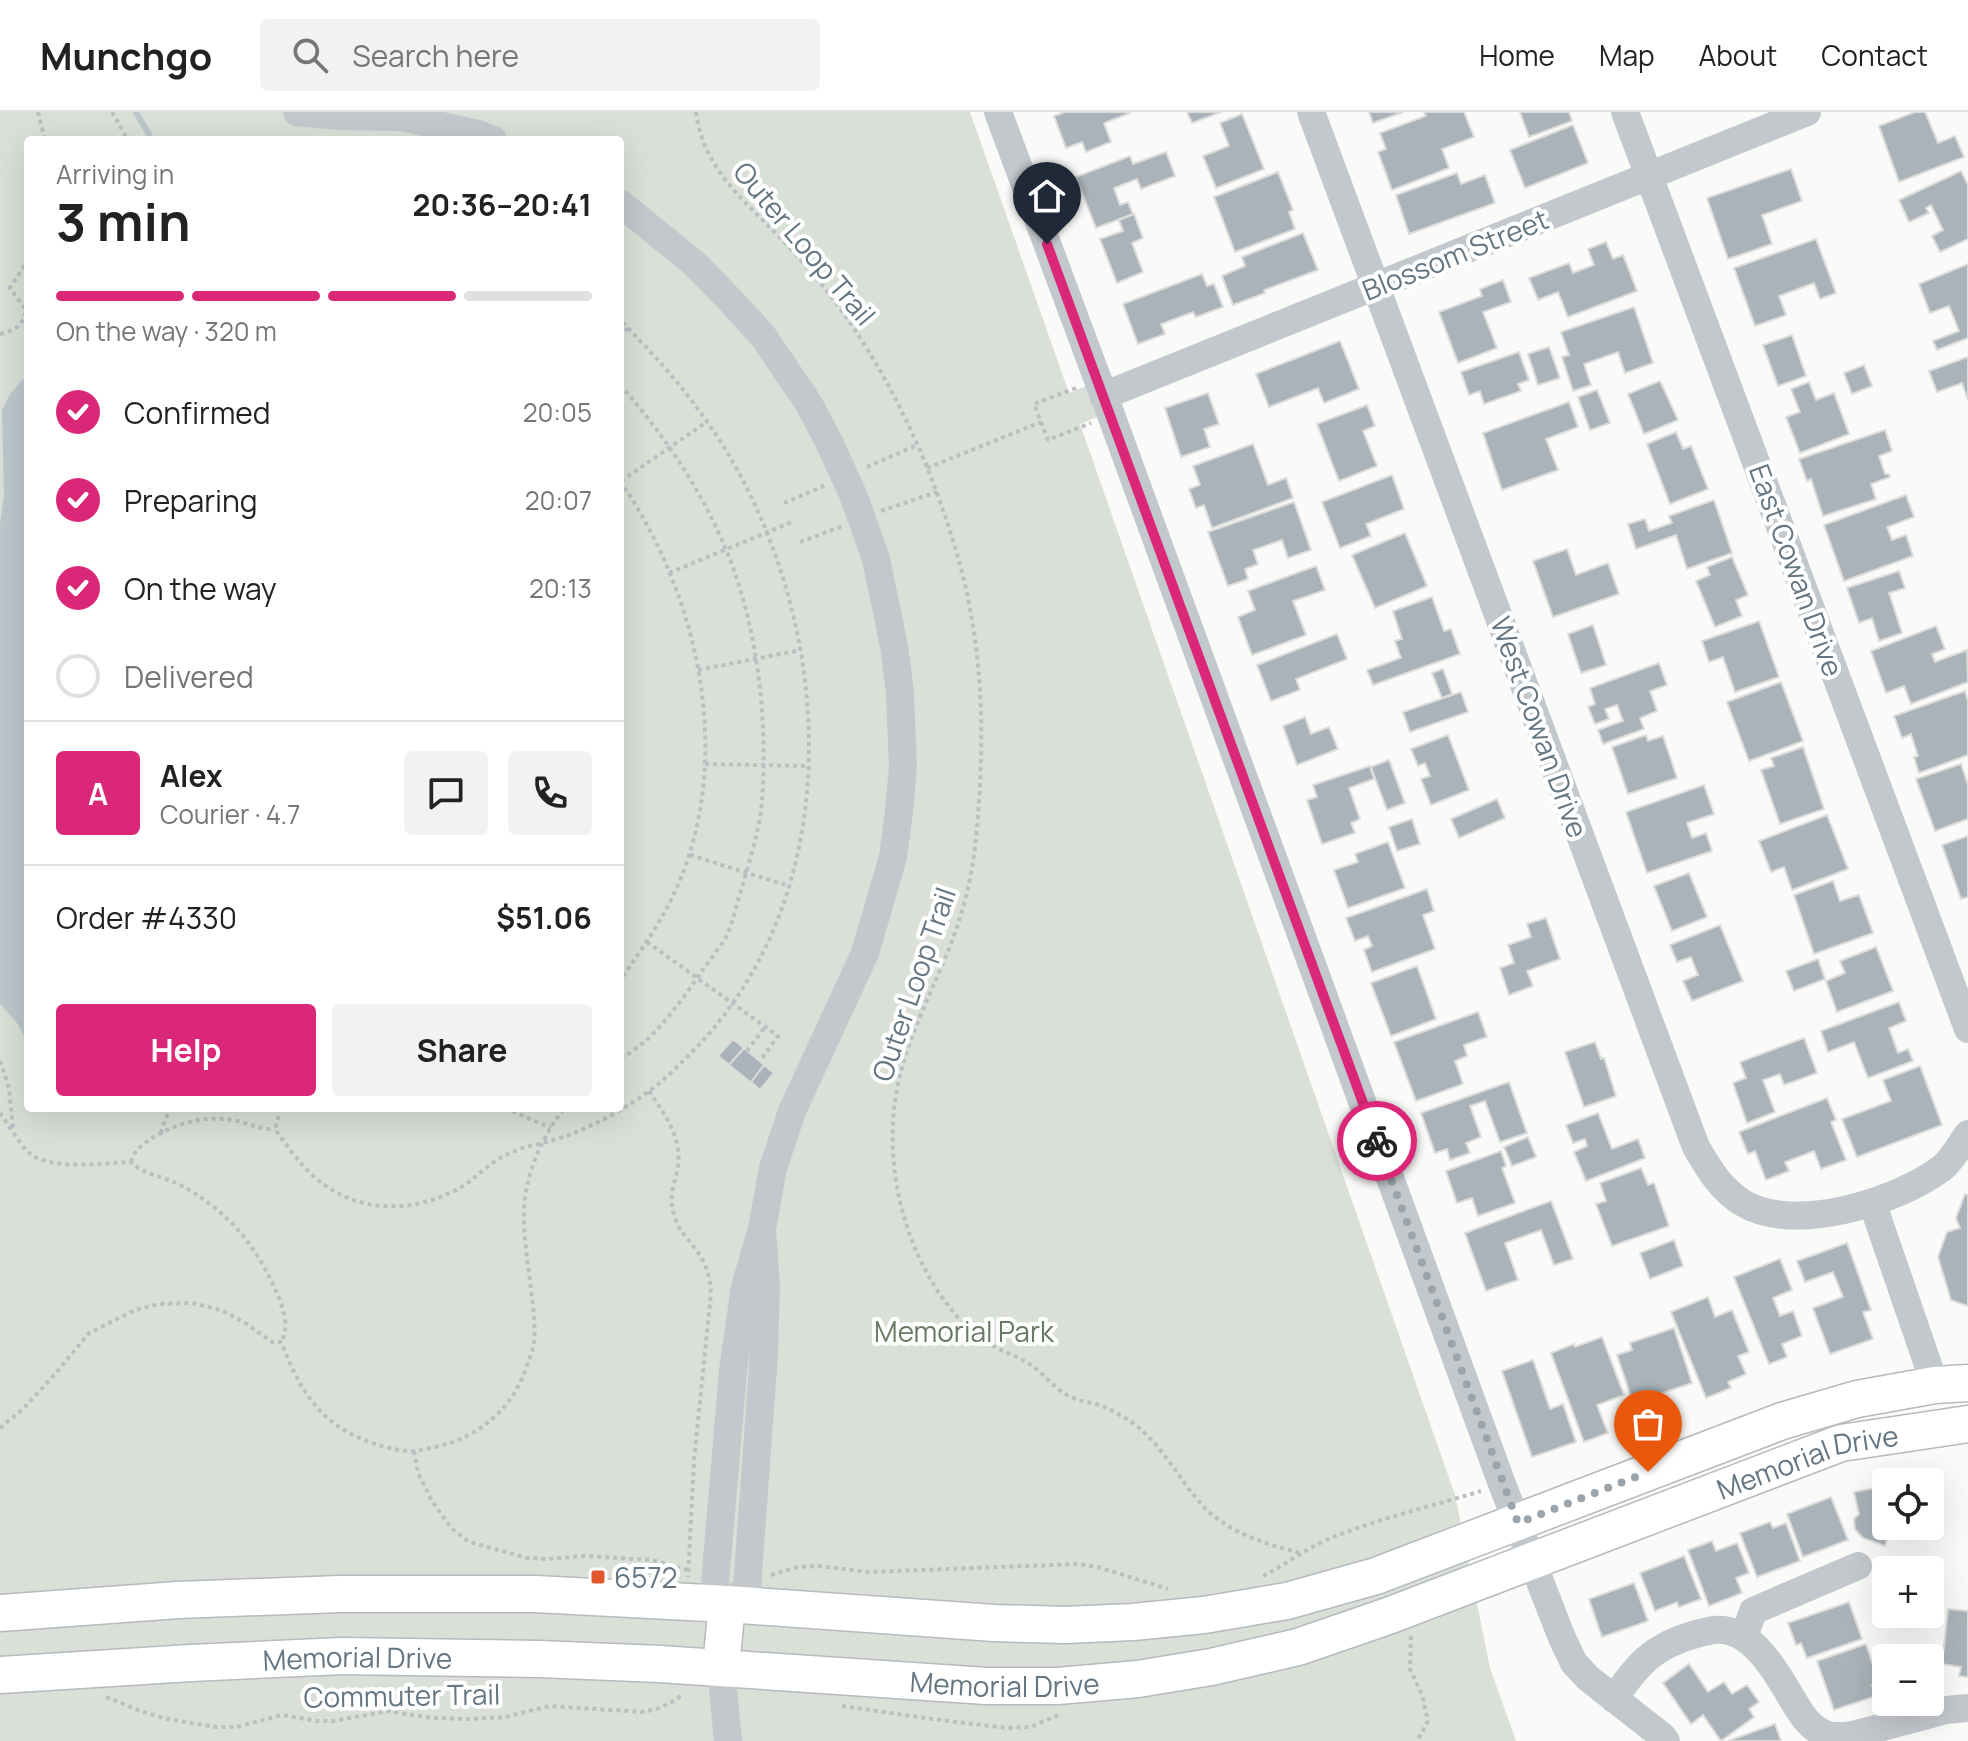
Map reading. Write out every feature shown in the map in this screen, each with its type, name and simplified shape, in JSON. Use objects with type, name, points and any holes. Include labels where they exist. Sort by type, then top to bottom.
[{"type":"main road","points":[[1841,1443],[1863,1422],[1921,1410],[1951,1384]]},
{"type":"main road","name":"Memorial Drive","points":[[0,1613],[178,1600],[351,1594],[535,1594],[994,1623],[1065,1625],[1204,1615],[1287,1601],[1376,1576],[1782,1421],[1857,1399],[1951,1384]]},
{"type":"main road","name":"Memorial Drive","points":[[0,1675],[342,1656],[539,1659],[721,1667],[986,1686],[1058,1686],[1138,1679],[1211,1667],[1298,1647],[1388,1616],[1841,1443],[1968,1424]]},
{"type":"main road","points":[[721,1667],[727,1604]]},
{"type":"street","points":[[297,112],[402,117],[483,136]]},
{"type":"street","points":[[998,112],[1502,1484],[1562,1638],[1574,1663],[1588,1678],[1666,1741]]},
{"type":"street","name":"West Cowan Drive","points":[[1311,112],[1696,1147],[1716,1181],[1744,1204],[1776,1215],[1823,1215],[1872,1202]]},
{"type":"street","name":"East Cowan Drive","points":[[1625,112],[1968,1029]]},
{"type":"street","name":"Blossom Street","points":[[1104,397],[1807,112]]},
{"type":"street","points":[[624,206],[695,264],[731,301],[763,336],[809,404],[845,476],[876,559],[894,646],[902,725],[903,767],[893,857],[865,953],[792,1111],[773,1168],[762,1229],[745,1287],[730,1396],[715,1588],[727,1604]]},
{"type":"street","points":[[1951,1384],[1872,1202],[1911,1187],[1944,1167],[1968,1134]]},
{"type":"street","points":[[1744,1637],[1753,1611],[1858,1566]]},
{"type":"street","points":[[1614,1699],[1634,1670],[1656,1651],[1675,1641],[1726,1630],[1744,1637],[1769,1662],[1805,1719],[1824,1734],[1838,1737],[1853,1735],[1946,1710],[1968,1708]]},
{"type":"street","points":[[721,1667],[728,1741]]},
{"type":"path","points":[[38,112],[44,136]]},
{"type":"path","points":[[112,112],[126,136]]},
{"type":"path","name":"Outer Loop Trail","points":[[696,112],[705,147],[720,175],[834,300],[878,367],[937,492],[970,605],[980,686],[981,772],[977,828],[967,894],[956,931],[906,1056],[898,1086],[893,1117],[893,1161],[908,1232],[930,1278],[968,1329],[983,1341],[1029,1364],[1066,1395],[1105,1407],[1132,1422],[1208,1511],[1224,1523],[1259,1542],[1300,1553]]},
{"type":"path","points":[[24,265],[7,287],[24,307]]},
{"type":"path","points":[[0,334],[19,327],[24,320]]},
{"type":"path","points":[[624,324],[672,374],[708,421],[755,504],[791,602],[801,650],[810,728],[804,816],[789,886],[761,957],[733,1005],[705,1038],[649,1091],[624,1107]]},
{"type":"path","points":[[624,332],[628,328]]},
{"type":"path","points":[[624,390],[670,446],[726,550],[746,611],[755,658],[762,703],[763,765],[762,804],[727,935],[675,1008],[648,1039],[624,1057]]},
{"type":"path","points":[[1104,397],[1048,440],[1034,404],[1104,397]]},
{"type":"path","points":[[624,478],[708,421]]},
{"type":"path","points":[[927,468],[1041,422]]},
{"type":"path","points":[[784,503],[917,445]]},
{"type":"path","points":[[624,487],[646,522],[669,573],[688,630],[705,718],[705,764],[698,823],[690,855],[660,922],[624,974]]},
{"type":"path","points":[[800,542],[937,492]]},
{"type":"path","points":[[669,573],[792,522]]},
{"type":"path","points":[[697,670],[801,650]]},
{"type":"path","points":[[705,764],[809,766]]},
{"type":"path","points":[[690,855],[789,886]]},
{"type":"path","points":[[647,942],[778,1036],[760,1061]]},
{"type":"path","points":[[747,1051],[765,1027]]},
{"type":"path","points":[[0,1061],[9,1088],[13,1130]]},
{"type":"path","points":[[414,1451],[418,1473],[432,1501],[451,1528],[469,1542],[527,1558],[584,1556],[639,1559],[689,1570],[694,1460],[711,1293],[707,1269],[675,1220],[672,1197],[678,1147],[669,1122],[649,1091]]},
{"type":"path","points":[[161,1133],[169,1112]]},
{"type":"path","points":[[275,1129],[277,1112]]},
{"type":"path","points":[[514,1112],[551,1128]]},
{"type":"path","points":[[281,1342],[302,1388],[328,1419],[353,1435],[378,1445],[414,1451],[446,1445],[492,1420],[511,1401],[523,1380],[534,1345],[535,1320],[524,1205],[543,1143],[562,1112]]},
{"type":"path","points":[[275,1129],[306,1170],[336,1193],[357,1202],[393,1208],[437,1198],[458,1188],[505,1155],[568,1135],[615,1112]]},
{"type":"path","points":[[0,1113],[27,1152],[47,1161],[80,1164],[131,1162]]},
{"type":"path","points":[[131,1162],[136,1150],[185,1122],[217,1118],[264,1130],[275,1129]]},
{"type":"path","points":[[131,1162],[135,1167],[188,1189],[232,1222],[246,1238],[279,1297],[286,1334],[281,1342]]},
{"type":"path","points":[[0,1428],[46,1385],[89,1333],[135,1310],[159,1304],[192,1303],[221,1310],[272,1342],[281,1342]]},
{"type":"path","points":[[1256,1578],[1331,1538],[1502,1484]]},
{"type":"path","points":[[762,1575],[774,1576],[798,1567],[818,1566],[869,1572],[1078,1564],[1177,1590]]},
{"type":"path","points":[[1411,1636],[1410,1669],[1422,1695],[1428,1721],[1417,1741]]},
{"type":"path","name":"Commuter Trail","points":[[99,1695],[180,1722],[236,1727],[282,1715],[334,1721],[388,1711],[432,1718],[489,1719],[550,1706],[642,1712],[657,1709],[682,1694]]},
{"type":"green space","name":"Memorial Park","points":[[0,112],[970,112],[1069,393],[1086,386],[1097,417],[1080,424],[1455,1495],[1490,1668],[1516,1741],[0,1741]]},
{"type":"shaded area","points":[[24,379],[24,1036],[0,1004],[2,410]]},
{"type":"building","points":[[1065,112],[1130,113],[1104,123],[1111,142],[1086,152],[1082,142],[1066,148],[1054,116]]},
{"type":"building","points":[[1187,112],[1221,112],[1192,123]]},
{"type":"building","points":[[1369,112],[1403,112],[1373,123]]},
{"type":"building","points":[[1424,112],[1464,112],[1474,137],[1442,149],[1449,168],[1392,190],[1378,152],[1386,149],[1380,133],[1426,116]]},
{"type":"building","points":[[1520,112],[1569,112],[1572,121],[1529,137]]},
{"type":"building","points":[[1915,112],[1925,112],[1938,143],[1955,136],[1964,157],[1899,182],[1879,126]]},
{"type":"building","points":[[1242,114],[1264,169],[1216,188],[1203,156],[1229,146],[1220,123]]},
{"type":"building","points":[[1573,125],[1588,163],[1525,188],[1510,150]]},
{"type":"building","points":[[1166,152],[1175,176],[1141,189],[1137,179],[1114,188],[1120,205],[1128,202],[1133,214],[1096,228],[1076,177],[1130,156],[1133,164]]},
{"type":"building","points":[[1791,169],[1802,201],[1762,215],[1772,244],[1728,259],[1707,198]]},
{"type":"building","points":[[1961,171],[1968,185],[1968,239],[1940,252],[1932,236],[1943,230],[1931,205],[1926,208],[1929,213],[1909,222],[1899,200]]},
{"type":"building","points":[[1278,172],[1293,210],[1289,212],[1295,229],[1235,252],[1214,197]]},
{"type":"building","points":[[1457,173],[1461,184],[1485,175],[1495,203],[1409,234],[1396,195]]},
{"type":"building","points":[[1134,214],[1143,238],[1132,243],[1143,272],[1117,283],[1100,239],[1123,231],[1119,220]]},
{"type":"building","points":[[1303,233],[1318,270],[1233,305],[1222,276],[1245,266],[1242,257]]},
{"type":"building","points":[[1816,239],[1836,293],[1820,299],[1814,283],[1779,296],[1786,315],[1755,326],[1734,268]]},
{"type":"building","points":[[1606,242],[1613,259],[1623,255],[1637,291],[1568,317],[1558,292],[1538,300],[1529,278],[1569,263],[1573,273],[1594,265],[1588,249]]},
{"type":"building","points":[[1968,264],[1968,338],[1937,350],[1933,341],[1959,331],[1949,306],[1930,313],[1919,284]]},
{"type":"building","points":[[1202,274],[1207,286],[1214,284],[1223,307],[1196,317],[1193,312],[1161,324],[1165,334],[1138,344],[1123,304]]},
{"type":"building","points":[[1503,280],[1511,302],[1483,312],[1497,348],[1458,363],[1439,312],[1482,296],[1480,289]]},
{"type":"building","points":[[1634,307],[1653,363],[1625,373],[1618,352],[1584,364],[1591,385],[1573,391],[1562,357],[1569,355],[1561,332]]},
{"type":"building","points":[[1792,335],[1806,376],[1778,386],[1763,345]]},
{"type":"building","points":[[1340,341],[1359,389],[1324,403],[1318,388],[1269,407],[1256,374]]},
{"type":"building","points":[[1549,347],[1560,378],[1538,385],[1528,354]]},
{"type":"building","points":[[1519,352],[1529,380],[1518,384],[1521,391],[1484,404],[1480,391],[1469,395],[1461,372]]},
{"type":"building","points":[[1968,357],[1968,400],[1962,383],[1937,392],[1929,371]]},
{"type":"building","points":[[1864,365],[1872,386],[1852,394],[1844,373]]},
{"type":"building","points":[[1660,381],[1678,420],[1644,434],[1628,394]]},
{"type":"building","points":[[1809,382],[1816,400],[1834,393],[1849,434],[1800,453],[1786,417],[1800,412],[1791,389]]},
{"type":"building","points":[[1597,390],[1610,423],[1590,430],[1578,397]]},
{"type":"building","points":[[1208,393],[1219,424],[1204,429],[1210,447],[1181,457],[1165,408]]},
{"type":"building","points":[[1569,402],[1578,427],[1546,439],[1558,470],[1502,490],[1483,433]]},
{"type":"building","points":[[1367,405],[1375,426],[1363,431],[1377,466],[1339,481],[1317,424]]},
{"type":"building","points":[[1885,430],[1892,451],[1879,456],[1885,474],[1890,477],[1871,484],[1876,499],[1823,516],[1811,479],[1807,481],[1799,459]]},
{"type":"building","points":[[1676,432],[1683,449],[1691,446],[1708,489],[1670,504],[1647,444]]},
{"type":"building","points":[[1253,444],[1268,485],[1286,478],[1293,498],[1212,528],[1204,505],[1196,508],[1189,489],[1200,485],[1193,466]]},
{"type":"building","points":[[1392,475],[1404,509],[1366,524],[1371,536],[1340,548],[1322,502]]},
{"type":"building","points":[[1906,495],[1914,517],[1887,527],[1892,540],[1906,535],[1913,556],[1844,581],[1824,525]]},
{"type":"building","points":[[1714,500],[1732,553],[1687,569],[1676,535],[1636,549],[1628,524],[1645,519],[1649,531],[1672,523],[1669,516]]},
{"type":"building","points":[[1294,502],[1311,550],[1288,558],[1282,540],[1253,550],[1258,564],[1245,569],[1248,579],[1228,586],[1208,532]]},
{"type":"building","points":[[1405,533],[1427,586],[1375,608],[1352,555]]},
{"type":"building","points":[[1567,549],[1576,575],[1608,563],[1619,594],[1553,617],[1533,561]]},
{"type":"building","points":[[1732,557],[1748,595],[1736,600],[1742,616],[1715,627],[1696,581],[1710,575],[1707,567]]},
{"type":"building","points":[[1316,566],[1325,590],[1293,601],[1306,635],[1252,655],[1238,617],[1255,610],[1248,591]]},
{"type":"building","points":[[1899,571],[1905,588],[1889,593],[1902,633],[1879,641],[1872,618],[1859,623],[1847,588]]},
{"type":"building","points":[[1432,597],[1444,631],[1451,629],[1460,654],[1373,685],[1367,670],[1401,658],[1395,641],[1402,639],[1393,611]]},
{"type":"building","points":[[1759,621],[1779,677],[1735,692],[1723,657],[1709,662],[1702,641]]},
{"type":"building","points":[[1593,625],[1606,665],[1581,673],[1568,634]]},
{"type":"building","points":[[1936,626],[1945,649],[1932,654],[1935,662],[1967,650],[1968,682],[1911,704],[1904,686],[1886,693],[1871,651]]},
{"type":"building","points":[[1337,634],[1347,659],[1296,679],[1300,690],[1271,701],[1257,665]]},
{"type":"building","points":[[1659,663],[1667,685],[1650,691],[1657,711],[1640,718],[1644,729],[1603,744],[1598,730],[1623,721],[1617,705],[1605,709],[1609,719],[1595,724],[1588,707],[1595,704],[1590,688]]},
{"type":"building","points":[[1443,669],[1452,694],[1442,698],[1432,673]]},
{"type":"building","points":[[1781,682],[1803,741],[1749,761],[1727,702]]},
{"type":"building","points":[[1965,691],[1968,701],[1968,755],[1919,773],[1914,757],[1918,756],[1911,734],[1902,738],[1894,716]]},
{"type":"building","points":[[1461,692],[1468,712],[1410,732],[1403,712]]},
{"type":"building","points":[[1305,717],[1311,734],[1329,727],[1338,749],[1297,765],[1283,726]]},
{"type":"building","points":[[1448,735],[1469,790],[1431,805],[1421,779],[1430,776],[1425,763],[1418,766],[1411,749]]},
{"type":"building","points":[[1646,735],[1648,741],[1663,736],[1677,778],[1628,794],[1612,747]]},
{"type":"building","points":[[1803,747],[1824,809],[1780,824],[1761,770],[1774,766],[1771,758]]},
{"type":"building","points":[[1389,760],[1405,803],[1387,810],[1371,767]]},
{"type":"building","points":[[1961,764],[1968,785],[1968,819],[1935,831],[1916,779]]},
{"type":"building","points":[[1370,766],[1374,779],[1349,788],[1360,819],[1351,823],[1355,833],[1322,844],[1307,800],[1317,797],[1313,785]]},
{"type":"building","points":[[1704,785],[1714,814],[1687,823],[1692,838],[1706,833],[1712,851],[1647,873],[1626,812]]},
{"type":"building","points":[[1497,799],[1505,818],[1459,838],[1451,819]]},
{"type":"building","points":[[1827,815],[1848,869],[1792,890],[1784,867],[1771,872],[1759,841]]},
{"type":"building","points":[[1412,819],[1420,844],[1397,851],[1389,827]]},
{"type":"building","points":[[1968,836],[1968,897],[1961,899],[1942,845]]},
{"type":"building","points":[[1388,842],[1405,888],[1348,908],[1334,870],[1358,862],[1355,854]]},
{"type":"building","points":[[1689,873],[1707,917],[1672,931],[1654,886]]},
{"type":"building","points":[[1833,881],[1840,901],[1859,895],[1873,933],[1814,954],[1794,895]]},
{"type":"building","points":[[1427,889],[1434,911],[1423,915],[1435,949],[1372,972],[1364,950],[1372,946],[1368,936],[1355,941],[1346,918]]},
{"type":"building","points":[[1546,918],[1560,959],[1527,971],[1533,986],[1509,995],[1500,968],[1514,963],[1508,945],[1531,937],[1527,924]]},
{"type":"building","points":[[1720,925],[1743,981],[1692,1001],[1683,981],[1698,975],[1691,957],[1677,962],[1670,945]]},
{"type":"building","points":[[1876,947],[1893,991],[1837,1012],[1826,981],[1845,973],[1840,961]]},
{"type":"building","points":[[1818,959],[1825,979],[1794,991],[1786,971]]},
{"type":"building","points":[[1417,966],[1436,1019],[1391,1036],[1371,983]]},
{"type":"building","points":[[1899,1002],[1906,1021],[1889,1028],[1898,1053],[1908,1049],[1913,1061],[1868,1078],[1854,1042],[1828,1052],[1821,1031]]},
{"type":"building","points":[[1478,1012],[1487,1037],[1464,1045],[1467,1056],[1455,1061],[1463,1084],[1416,1101],[1394,1042]]},
{"type":"building","points":[[1804,1038],[1817,1073],[1784,1085],[1780,1074],[1763,1080],[1775,1112],[1747,1123],[1733,1083],[1746,1078],[1740,1062]]},
{"type":"building","points":[[733,1039],[774,1073],[760,1090],[718,1056]]},
{"type":"building","points":[[733,1039],[744,1048],[729,1065],[718,1056]]},
{"type":"building","points":[[1595,1042],[1601,1059],[1604,1058],[1616,1096],[1584,1107],[1565,1052]]},
{"type":"building","points":[[764,1065],[774,1073],[760,1090],[751,1082]]},
{"type":"building","points":[[1920,1066],[1942,1125],[1857,1157],[1842,1119],[1891,1101],[1883,1080]]},
{"type":"building","points":[[1509,1082],[1527,1133],[1500,1142],[1485,1101],[1470,1106],[1481,1137],[1466,1143],[1470,1153],[1450,1160],[1447,1149],[1435,1153],[1421,1113]]},
{"type":"building","points":[[1827,1098],[1836,1120],[1831,1122],[1846,1160],[1821,1169],[1814,1151],[1785,1162],[1789,1171],[1766,1180],[1755,1151],[1748,1154],[1739,1132]]},
{"type":"building","points":[[1598,1113],[1612,1149],[1638,1139],[1645,1158],[1586,1181],[1574,1152],[1587,1146],[1585,1139],[1573,1143],[1566,1125]]},
{"type":"building","points":[[1528,1137],[1536,1157],[1512,1166],[1504,1147]]},
{"type":"building","points":[[1501,1151],[1506,1166],[1502,1168],[1515,1203],[1478,1216],[1472,1198],[1457,1203],[1446,1171]]},
{"type":"building","points":[[1641,1168],[1648,1185],[1654,1183],[1669,1226],[1612,1246],[1596,1204],[1606,1201],[1600,1183]]},
{"type":"building","points":[[1965,1194],[1968,1195],[1968,1306],[1951,1300],[1938,1257],[1947,1232],[1960,1228],[1956,1218]]},
{"type":"building","points":[[1551,1201],[1573,1259],[1554,1265],[1541,1230],[1505,1243],[1518,1280],[1486,1291],[1465,1233]]},
{"type":"building","points":[[1674,1240],[1683,1266],[1650,1279],[1640,1253]]},
{"type":"building","points":[[1847,1243],[1871,1310],[1863,1312],[1873,1339],[1830,1354],[1813,1308],[1843,1297],[1833,1272],[1805,1282],[1797,1261]]},
{"type":"building","points":[[1780,1259],[1792,1290],[1773,1298],[1780,1316],[1793,1311],[1802,1336],[1782,1344],[1787,1357],[1769,1364],[1734,1277]]},
{"type":"building","points":[[1708,1297],[1715,1317],[1732,1310],[1749,1352],[1738,1356],[1746,1374],[1728,1382],[1731,1388],[1706,1398],[1671,1312]]},
{"type":"building","points":[[1674,1328],[1692,1383],[1633,1403],[1617,1355],[1632,1350],[1630,1343]]},
{"type":"building","points":[[1602,1337],[1624,1395],[1597,1405],[1608,1433],[1584,1442],[1551,1353]]},
{"type":"building","points":[[1533,1360],[1550,1409],[1563,1404],[1576,1442],[1532,1457],[1502,1371]]},
{"type":"building","points":[[1872,1489],[1872,1540],[1887,1540],[1885,1546],[1863,1538],[1855,1529],[1854,1519],[1859,1514],[1854,1492]]},
{"type":"building","points":[[1831,1497],[1848,1540],[1803,1557],[1787,1514]]},
{"type":"building","points":[[1770,1522],[1773,1528],[1786,1523],[1800,1561],[1757,1577],[1740,1533]]},
{"type":"building","points":[[1712,1541],[1716,1551],[1737,1543],[1749,1573],[1736,1578],[1742,1593],[1709,1606],[1688,1550]]},
{"type":"building","points":[[1684,1556],[1701,1599],[1679,1607],[1677,1602],[1655,1611],[1640,1573]]},
{"type":"building","points":[[1634,1583],[1648,1621],[1602,1637],[1589,1599]]},
{"type":"building","points":[[1849,1602],[1862,1639],[1807,1658],[1801,1643],[1796,1645],[1788,1623]]},
{"type":"building","points":[[1948,1609],[1968,1611],[1968,1677],[1959,1676],[1961,1667],[1944,1664]]},
{"type":"building","points":[[1866,1644],[1872,1662],[1872,1697],[1834,1710],[1817,1661]]},
{"type":"building","points":[[1689,1664],[1708,1692],[1724,1682],[1732,1694],[1747,1685],[1759,1702],[1749,1709],[1754,1717],[1721,1741],[1703,1715],[1691,1724],[1663,1683]]},
{"type":"building","points":[[1775,1724],[1781,1741],[1728,1741]]},
{"type":"waterway","points":[[136,112],[150,136]]},
{"type":"way so far","points":[[1377,1141],[1518,1523],[1648,1472]]},
{"type":"place","name":"6572","points":[[598,1577]]},
{"type":"route","points":[[1047,244],[1377,1141]]}]
